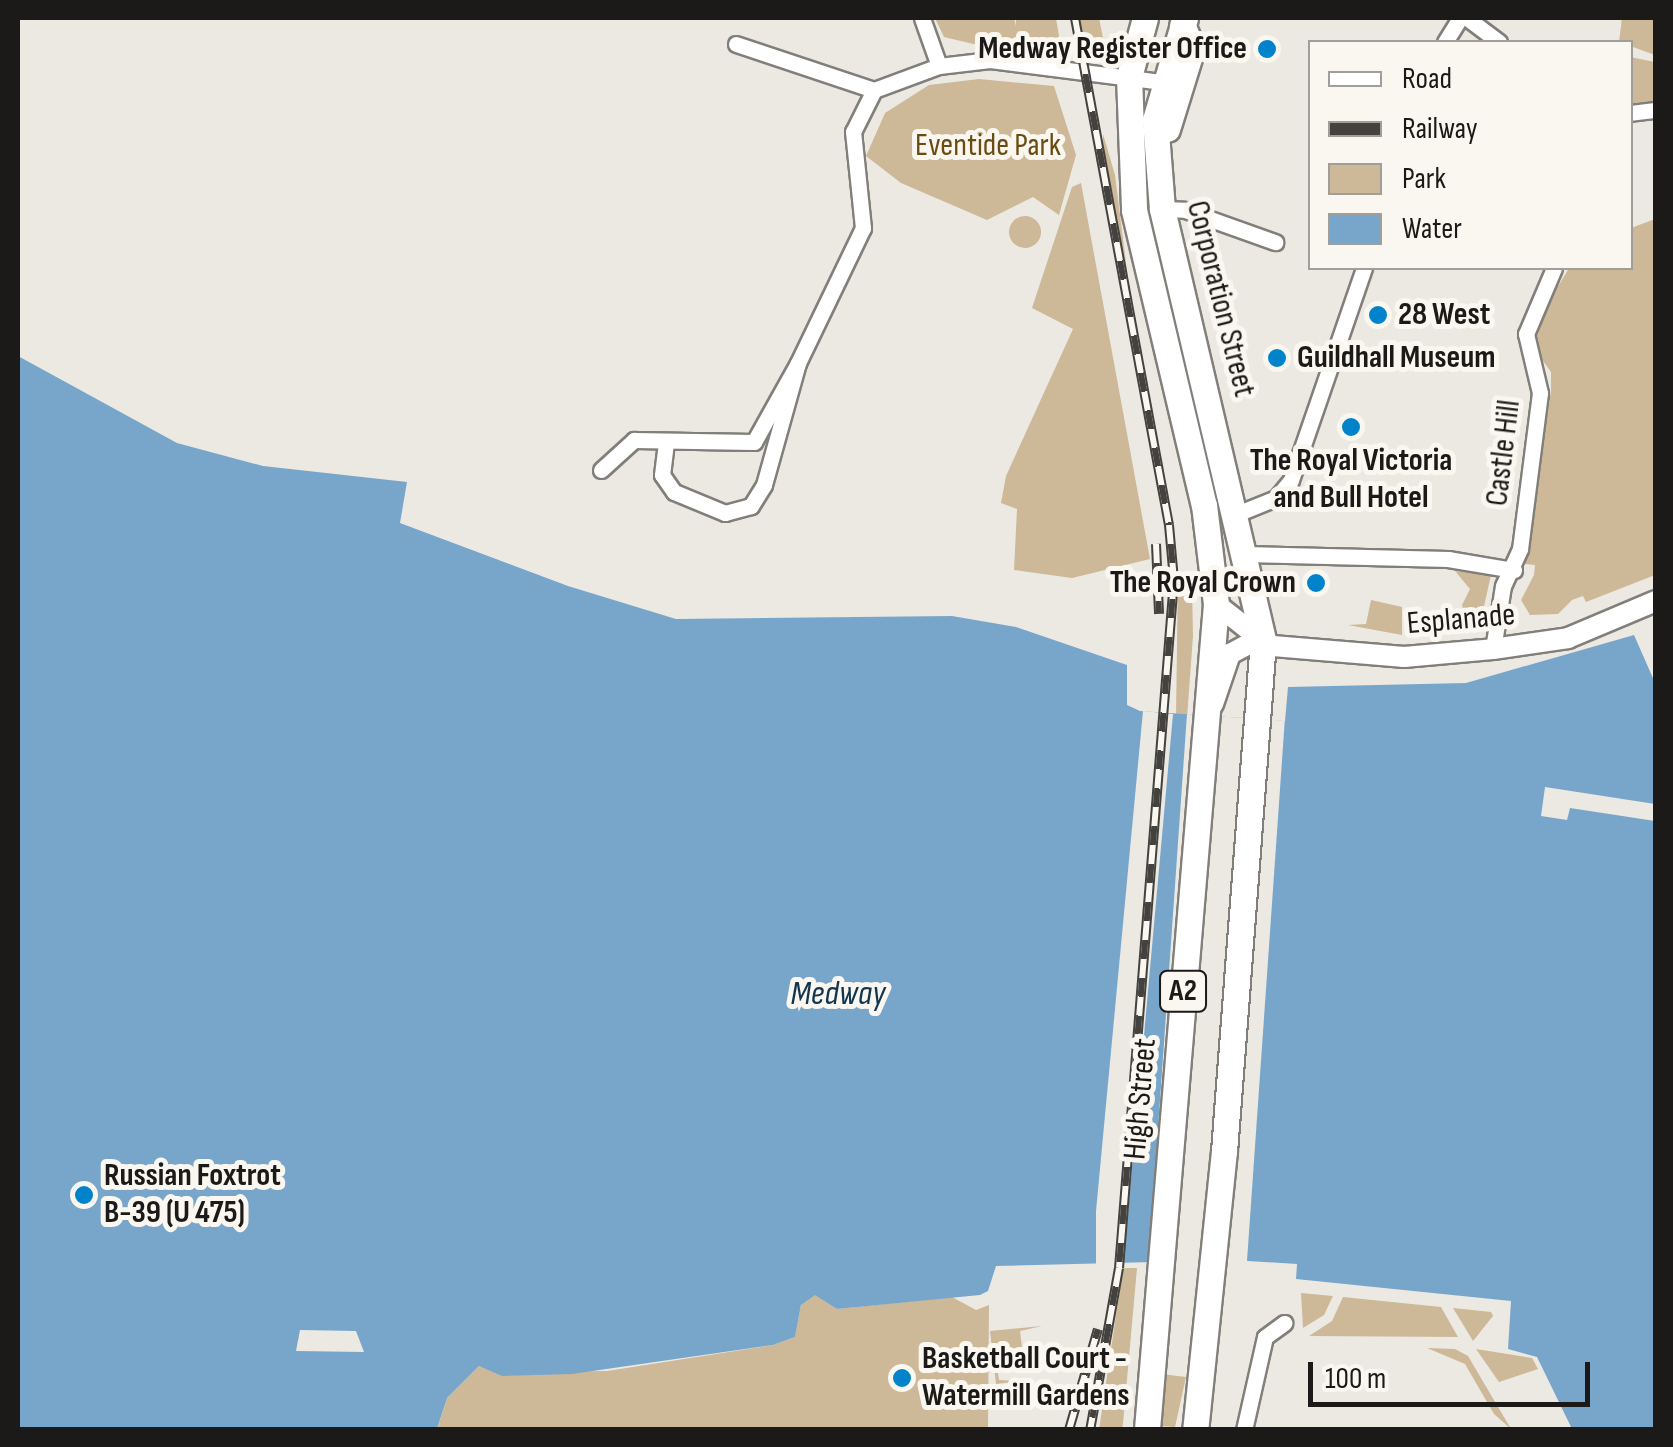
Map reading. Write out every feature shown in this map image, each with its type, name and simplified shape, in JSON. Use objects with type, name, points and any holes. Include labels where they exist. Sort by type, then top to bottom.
[{"type":"main road","name":"Corporation Street","points":[[1144,18],[1130,78],[1140,248],[1202,497],[1216,604]]},
{"type":"main road","name":"Corporation Street","points":[[1184,21],[1161,82],[1155,120],[1160,136],[1162,209],[1221,440],[1234,453],[1245,488],[1234,515]]},
{"type":"main road","name":"A2","points":[[1160,136],[1170,124],[1192,48],[1184,21]]},
{"type":"main road","name":"A2","points":[[1195,1430],[1260,719],[1263,641],[1234,515]]},
{"type":"main road","name":"A2","points":[[1210,715],[1216,604]]},
{"type":"main road","name":"High Street","points":[[1147,1430],[1210,715]]},
{"type":"main road","name":"A2","points":[[1178,1430],[1182,1396],[1201,1365]]},
{"type":"street","points":[[922,18],[939,66]]},
{"type":"street","points":[[1447,40],[1464,18],[1496,40]]},
{"type":"street","points":[[736,44],[874,90],[939,66],[990,60],[1161,82]]},
{"type":"street","points":[[601,470],[627,442],[754,442],[798,363],[863,228],[853,132],[874,90]]},
{"type":"street","points":[[1162,209],[1184,210],[1275,242]]},
{"type":"street","points":[[1234,515],[1276,498],[1291,480],[1363,270]]},
{"type":"street","name":"Castle Hill","points":[[1493,649],[1504,586],[1514,570],[1540,392],[1526,334],[1553,270]]},
{"type":"street","points":[[666,440],[662,469],[668,487],[716,512],[744,510],[764,486],[798,363]]},
{"type":"street","points":[[1245,554],[1448,558],[1514,570]]},
{"type":"street","name":"Esplanade","points":[[1263,641],[1404,657],[1493,649],[1568,638],[1656,601]]},
{"type":"street","points":[[1216,604],[1263,641]]},
{"type":"street","points":[[1210,715],[1230,654],[1263,641]]},
{"type":"street","points":[[1244,1430],[1265,1337],[1284,1323]]},
{"type":"green space","points":[[935,18],[1014,18],[1016,26],[1016,18],[1056,18],[1063,60],[1023,54],[1017,30],[1020,55],[944,37]]},
{"type":"green space","points":[[1078,18],[1099,18],[1103,38],[1112,43],[1100,59],[1086,59]]},
{"type":"green space","points":[[1622,18],[1655,18],[1655,55],[1633,47],[1633,40],[1619,40]]},
{"type":"green space","points":[[1633,58],[1655,62],[1655,103],[1633,106]]},
{"type":"green space","name":"Eventide Park","points":[[979,79],[1054,86],[1076,155],[1059,215],[1033,197],[987,220],[901,183],[866,156],[885,113],[929,85]]},
{"type":"green space","points":[[1103,134],[1115,175],[1128,279],[1103,161]]},
{"type":"green space","points":[[1081,183],[1150,559],[1072,578],[1014,570],[1017,509],[1001,503],[1006,476],[1073,329],[1032,308],[1072,187]]},
{"type":"green space","points":[[1025,216],[1036,221],[1041,232],[1036,243],[1025,248],[1014,243],[1009,232],[1014,221]]},
{"type":"green space","points":[[1655,219],[1655,575],[1586,602],[1583,596],[1572,600],[1558,614],[1530,615],[1521,600],[1534,575],[1535,565],[1525,564],[1551,390],[1551,372],[1535,350],[1534,327],[1568,270],[1633,270],[1633,227]]},
{"type":"green space","points":[[1455,571],[1491,575],[1480,624],[1468,628],[1462,605],[1470,589]]},
{"type":"green space","points":[[1184,573],[1192,584],[1187,718],[1176,717],[1178,574]]},
{"type":"green space","points":[[1371,600],[1402,607],[1402,635],[1348,625],[1366,624]]},
{"type":"green space","points":[[1123,1268],[1137,1268],[1123,1424],[1122,1429],[1099,1430]]},
{"type":"green space","points":[[1301,1293],[1333,1296],[1324,1315],[1303,1328]]},
{"type":"green space","points":[[815,1294],[837,1309],[952,1297],[976,1310],[989,1305],[988,1429],[437,1430],[447,1398],[479,1366],[499,1372],[607,1371],[773,1345],[795,1337],[801,1305]]},
{"type":"green space","points":[[1343,1297],[1441,1307],[1458,1337],[1309,1336],[1332,1321]]},
{"type":"green space","points":[[1453,1308],[1491,1312],[1493,1316],[1473,1341]]},
{"type":"green space","points":[[1042,1326],[1020,1331],[1022,1347],[995,1352],[999,1380],[1020,1381],[996,1384],[990,1331]]},
{"type":"green space","points":[[1427,1348],[1455,1349],[1468,1356],[1511,1429],[1494,1414],[1465,1364]]},
{"type":"green space","points":[[1476,1349],[1532,1358],[1538,1369],[1499,1382]]},
{"type":"green space","points":[[1161,1374],[1186,1377],[1175,1427],[1157,1426]]},
{"type":"water","name":"Medway","points":[[18,356],[177,443],[263,466],[407,482],[400,523],[568,586],[676,619],[952,616],[1016,627],[1127,665],[1127,705],[1140,711],[1285,721],[1288,687],[1466,683],[1634,635],[1656,685],[1655,1429],[1572,1429],[1537,1357],[1508,1349],[1511,1301],[1296,1279],[1297,1264],[1231,1260],[996,1266],[988,1291],[980,1295],[837,1309],[815,1295],[801,1305],[795,1337],[773,1345],[572,1374],[502,1376],[479,1366],[447,1398],[437,1429],[18,1429]]},
{"type":"pier","points":[[1143,711],[1173,714],[1123,1268],[1096,1268],[1096,1211]]},
{"type":"pier","points":[[1187,714],[1285,721],[1246,1275],[1148,1269]]},
{"type":"pier","points":[[1545,787],[1655,804],[1655,821],[1570,808],[1567,820],[1541,816]]},
{"type":"pier","points":[[300,1330],[356,1331],[364,1352],[296,1351]]},
{"type":"railway","points":[[1075,18],[1169,525],[1174,580],[1119,1268],[1090,1430]]},
{"type":"railway","points":[[1156,544],[1159,614]]},
{"type":"railway","points":[[1069,1430],[1098,1329]]},
{"type":"place","name":"Medway Register Office","points":[[1267,49]]},
{"type":"place","name":"28 West","points":[[1378,315]]},
{"type":"place","name":"Guildhall Museum","points":[[1277,358]]},
{"type":"place","name":"The Royal Victoria and Bull Hotel","points":[[1351,427]]},
{"type":"place","name":"The Royal Crown","points":[[1316,583]]},
{"type":"place","name":"Russian Foxtrot B-39 (U 475)","points":[[84,1195]]},
{"type":"place","name":"Basketball Court - Watermill Gardens","points":[[902,1378]]}]
